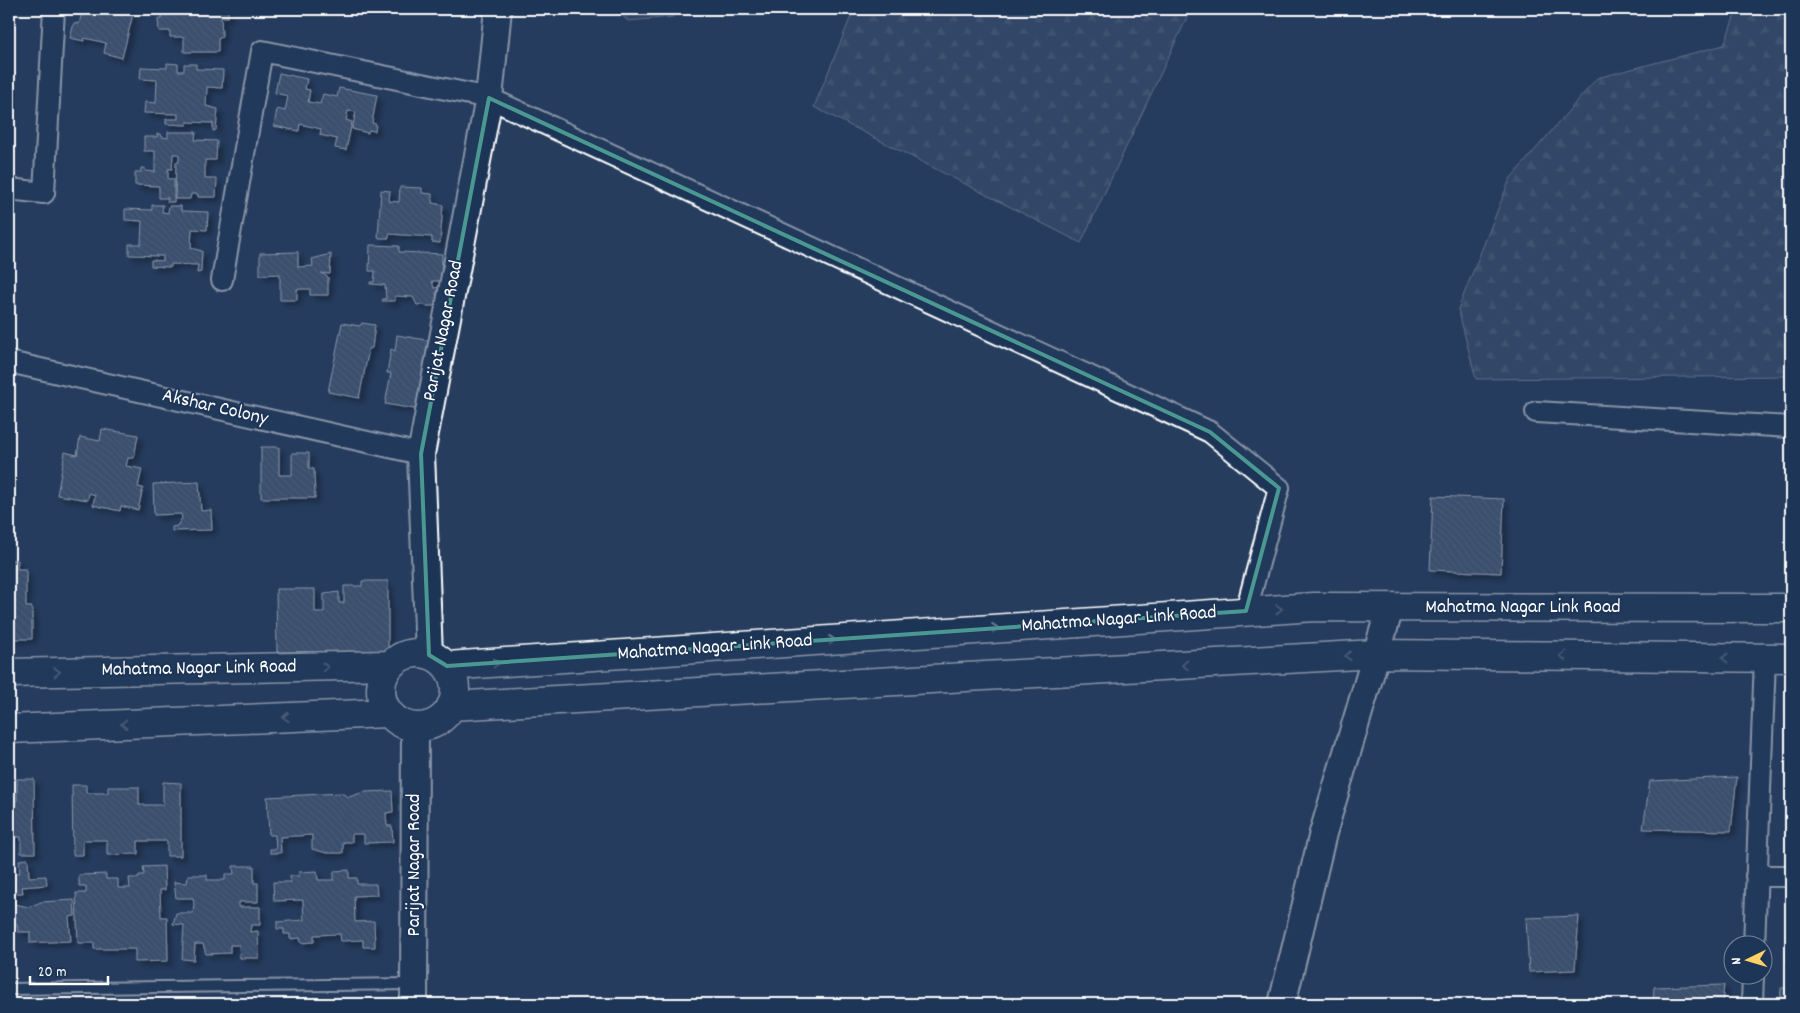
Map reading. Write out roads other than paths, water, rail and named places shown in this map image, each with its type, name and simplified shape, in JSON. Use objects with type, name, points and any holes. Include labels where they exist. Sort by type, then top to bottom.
[{"type":"main road","name":"Mahatma Nagar Link Road","points":[[438,660],[1314,607],[1791,608]]},
{"type":"main road","points":[[418,653],[438,660],[454,685],[454,696],[451,706],[445,715],[436,722],[426,726],[415,727],[400,722],[387,713],[382,701],[381,688],[383,676],[390,665],[398,658],[408,654],[418,653]]},
{"type":"main road","name":"Mahatma Nagar Link Road","points":[[451,706],[1376,654],[1778,658]]},
{"type":"main road","name":"Mahatma Nagar Link Road","points":[[9,673],[390,665]]},
{"type":"main road","points":[[9,729],[387,713]]},
{"type":"street","points":[[9,189],[44,193],[54,9]]},
{"type":"street","name":"Parijat Nagar Road","points":[[438,660],[421,454],[489,98],[498,9]]},
{"type":"street","points":[[222,280],[262,51],[489,98],[1210,432],[1279,488],[1246,611]]},
{"type":"street","name":"Akshar Colony","points":[[9,362],[421,454]]},
{"type":"street","points":[[1536,412],[1791,427]]},
{"type":"street","points":[[1282,1004],[1323,833],[1390,608]]},
{"type":"street","points":[[1754,936],[1756,876],[1778,658]]},
{"type":"street","name":"Parijat Nagar Road","points":[[414,994],[415,727]]},
{"type":"street","points":[[1756,876],[1791,876]]},
{"type":"street","points":[[1752,1004],[1753,986]]},
{"type":"lane","points":[[9,989],[414,994]]}]
